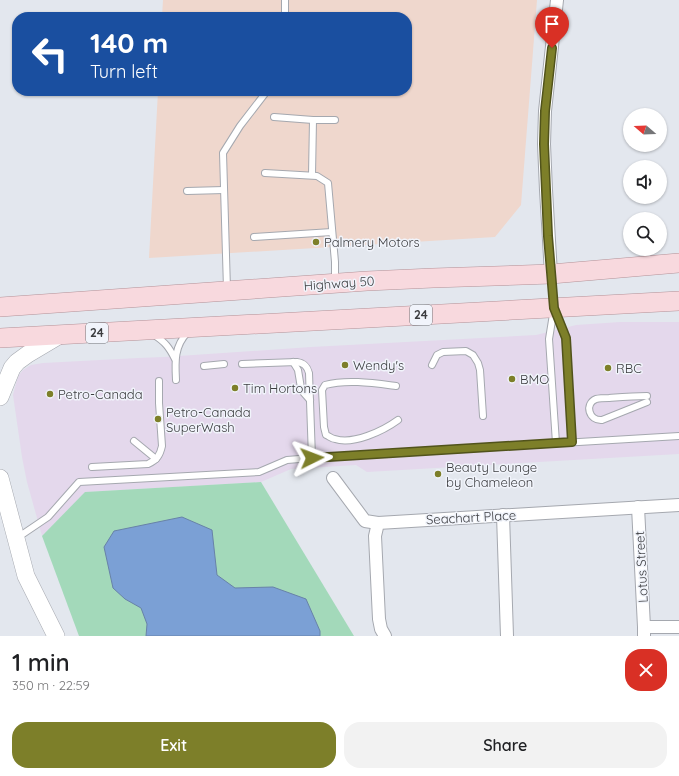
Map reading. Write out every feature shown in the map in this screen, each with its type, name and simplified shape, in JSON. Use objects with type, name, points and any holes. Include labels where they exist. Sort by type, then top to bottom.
[{"type":"main road","name":"Highway 50","points":[[0,307],[433,278],[551,274],[679,264]]},
{"type":"main road","name":"24","points":[[0,338],[679,301]]},
{"type":"main road","points":[[0,397],[12,368],[17,362],[60,335]]},
{"type":"main road","points":[[0,478],[26,576],[56,636]]},
{"type":"street","points":[[551,274],[544,144],[545,111],[557,0]]},
{"type":"street","points":[[334,478],[366,521],[378,523],[375,536],[379,619],[381,629],[385,636]]},
{"type":"street","name":"Seachart Place","points":[[378,523],[679,505]]},
{"type":"street","name":"Lotus Street","points":[[638,507],[644,632]]},
{"type":"street","points":[[503,515],[507,636]]},
{"type":"street","points":[[644,632],[679,627]]},
{"type":"lane","points":[[284,12],[285,0]]},
{"type":"lane","points":[[227,291],[223,152],[240,126],[263,96]]},
{"type":"lane","points":[[274,117],[336,120]]},
{"type":"lane","points":[[312,175],[313,120]]},
{"type":"lane","points":[[265,173],[312,175],[328,182],[335,262],[335,284]]},
{"type":"lane","points":[[187,191],[224,190]]},
{"type":"lane","points":[[254,237],[332,232]]},
{"type":"lane","points":[[551,274],[554,308],[549,339],[556,443]]},
{"type":"lane","points":[[554,308],[566,338],[572,442]]},
{"type":"lane","points":[[176,380],[175,358],[179,344],[194,327]]},
{"type":"lane","points":[[141,330],[160,339],[168,347],[175,358]]},
{"type":"lane","points":[[432,365],[437,355],[443,352],[466,351],[473,354],[480,370],[483,416]]},
{"type":"lane","points":[[293,362],[298,370],[301,388],[310,400]]},
{"type":"lane","points":[[242,364],[297,362],[302,363],[308,369],[312,458]]},
{"type":"lane","points":[[204,366],[224,364]]},
{"type":"lane","points":[[92,467],[142,465],[148,464],[156,459],[161,452],[162,446],[159,382]]},
{"type":"lane","points":[[396,386],[366,382],[325,385],[322,390],[324,427],[326,435],[335,440],[356,440],[387,428],[398,420]]},
{"type":"lane","points":[[628,396],[647,399],[602,420],[595,419],[589,411],[589,407],[596,399],[628,396]]},
{"type":"lane","points":[[16,538],[48,517],[79,482],[259,472],[287,460],[312,458],[679,436]]},
{"type":"lane","points":[[134,441],[156,459]]},
{"type":"shaded area","points":[[163,0],[537,0],[521,205],[495,237],[149,258],[158,96],[412,96],[412,12],[162,12]]},
{"type":"shaded area","points":[[620,322],[679,322],[679,454],[367,472],[356,465],[291,469],[261,482],[86,492],[42,536],[27,482],[13,395],[19,375],[23,370],[31,365],[43,363],[164,357],[311,347],[536,335],[576,325]]},
{"type":"green space","points":[[261,482],[354,636],[79,636],[42,536],[85,492]]},
{"type":"water","points":[[182,517],[212,530],[217,575],[235,588],[273,587],[306,599],[320,631],[320,636],[146,636],[147,624],[141,608],[125,599],[113,588],[104,547],[114,531]]},
{"type":"place","name":"Palmery Motors","points":[[316,242]]},
{"type":"place","name":"Wendy's","points":[[345,365]]},
{"type":"place","name":"RBC","points":[[608,368]]},
{"type":"place","name":"BMO","points":[[512,379]]},
{"type":"place","name":"Tim Hortons","points":[[235,388]]},
{"type":"place","name":"Petro-Canada","points":[[50,394]]},
{"type":"place","name":"Petro-Canada SuperWash","points":[[158,419]]},
{"type":"place","name":"Beauty Lounge by Chameleon","points":[[438,474]]},
{"type":"route","points":[[312,458],[572,442],[566,338],[554,308],[548,236],[544,144],[545,111],[552,48]]}]
